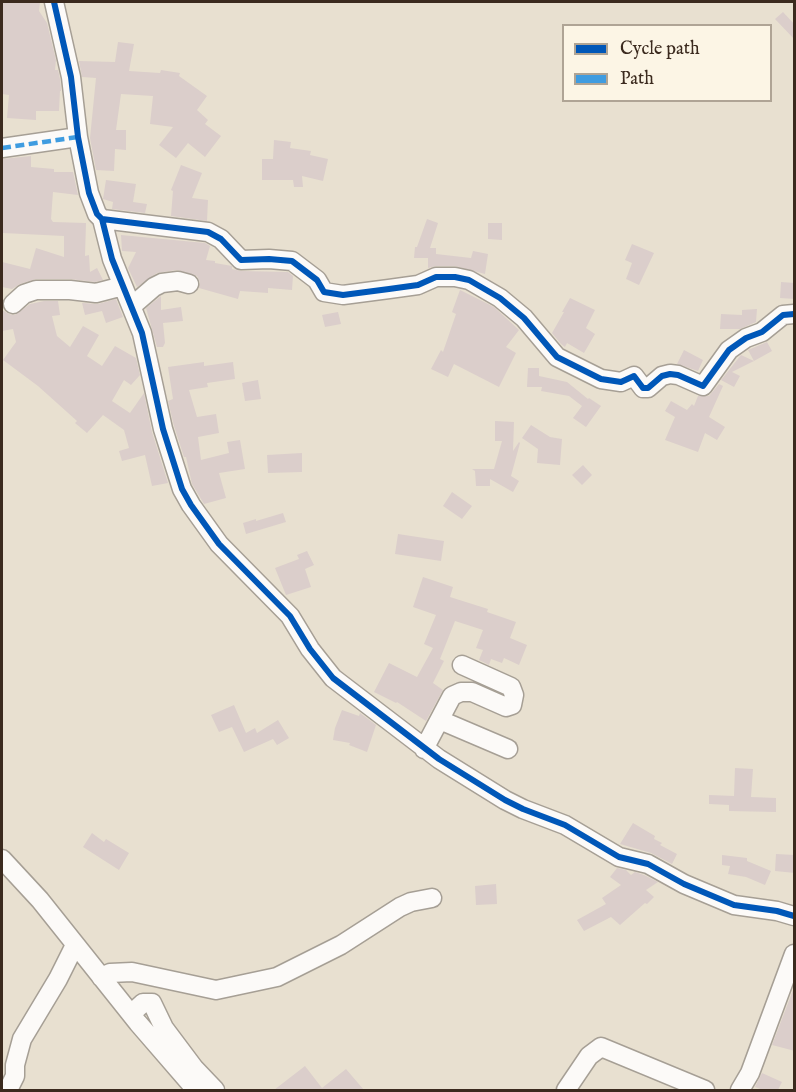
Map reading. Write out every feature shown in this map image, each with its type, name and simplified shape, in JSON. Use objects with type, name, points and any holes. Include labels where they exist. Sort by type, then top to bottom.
[{"type":"street","points":[[54,2],[70,77],[78,137],[89,193],[97,214],[102,219],[112,259],[145,344],[163,429],[182,489],[219,544],[290,616],[310,649],[333,678],[424,749],[505,800],[565,825],[610,853],[648,864],[704,894],[734,905],[795,916]]},
{"type":"street","points":[[2,148],[78,137]]},
{"type":"street","points":[[102,219],[208,232],[221,239],[241,260],[292,261],[317,280],[324,292],[343,295],[390,289],[418,285],[436,277],[469,280],[500,298],[524,318],[557,357],[601,379],[621,382],[634,376],[643,388],[648,388],[662,376],[670,374],[678,375],[703,387],[729,350],[746,338],[762,332],[783,315],[795,314]]},
{"type":"street","points":[[132,306],[162,283],[189,284]]},
{"type":"street","points":[[13,304],[24,294],[36,290],[96,293],[123,286]]},
{"type":"street","points":[[424,749],[452,696],[461,692],[472,692],[506,707],[512,705],[514,695],[511,687],[462,665]]},
{"type":"street","points":[[440,720],[508,749]]},
{"type":"street","points":[[2,859],[40,900],[130,1014],[196,1090]]},
{"type":"street","points":[[101,977],[118,972],[140,973],[216,990],[277,977],[341,945],[400,907],[432,898]]},
{"type":"street","points":[[8,1090],[15,1076],[15,1065],[22,1039],[58,979],[75,945]]},
{"type":"street","points":[[740,1090],[750,1073],[795,954]]},
{"type":"street","points":[[130,1014],[143,1003],[152,1003],[164,1028],[215,1090]]},
{"type":"street","points":[[566,1090],[589,1056],[602,1047],[705,1090]]},
{"type":"building","points":[[2,2],[40,2],[39,11],[47,23],[56,60],[55,70],[58,70],[60,79],[59,111],[36,111],[36,120],[7,118],[9,95],[2,94]]},
{"type":"building","points":[[783,12],[795,25],[795,40],[775,19]]},
{"type":"building","points":[[118,42],[134,44],[129,71],[160,73],[161,70],[180,73],[179,76],[207,96],[197,110],[208,120],[205,124],[221,136],[205,157],[188,143],[176,158],[159,145],[173,127],[150,124],[153,96],[121,94],[116,130],[126,130],[126,150],[115,149],[114,171],[96,170],[90,138],[96,78],[82,77],[79,61],[115,62]]},
{"type":"building","points":[[274,140],[291,142],[290,148],[311,151],[310,155],[328,159],[323,181],[302,176],[303,187],[294,187],[293,180],[262,180],[262,159],[273,159]]},
{"type":"building","points":[[31,156],[31,167],[54,169],[54,172],[73,172],[78,195],[53,192],[51,219],[53,222],[86,223],[85,256],[89,255],[90,272],[97,268],[103,280],[95,282],[36,279],[12,289],[2,287],[2,262],[30,269],[36,248],[64,257],[64,236],[3,233],[2,159]]},
{"type":"building","points":[[181,165],[202,173],[192,198],[208,200],[207,221],[171,216],[173,191],[171,190]]},
{"type":"building","points":[[106,180],[136,184],[133,202],[147,204],[145,213],[112,209],[113,202],[103,199]]},
{"type":"building","points":[[427,219],[438,223],[430,248],[436,248],[436,254],[471,258],[473,251],[488,254],[485,274],[455,266],[428,268],[428,258],[414,258],[415,247],[417,247]]},
{"type":"building","points":[[488,223],[502,223],[502,240],[488,239]]},
{"type":"building","points":[[121,235],[205,243],[210,246],[206,260],[232,266],[232,269],[241,271],[288,272],[293,276],[292,290],[268,288],[268,293],[240,291],[238,299],[199,288],[200,282],[197,276],[177,270],[157,273],[137,287],[128,268],[136,252],[122,251]]},
{"type":"building","points":[[632,244],[654,253],[639,285],[626,279],[632,263],[625,260]]},
{"type":"building","points":[[781,282],[795,283],[795,299],[780,298]]},
{"type":"building","points":[[460,290],[494,307],[519,330],[506,347],[516,353],[499,387],[454,364],[448,377],[431,369],[441,350],[443,352],[456,314],[452,312]]},
{"type":"building","points":[[161,296],[161,310],[181,307],[183,321],[163,323],[165,343],[163,347],[157,347],[146,308]]},
{"type":"building","points":[[570,298],[595,310],[586,328],[595,334],[584,353],[567,343],[565,347],[552,333]]},
{"type":"building","points":[[116,299],[123,317],[106,323],[102,311],[85,315],[82,303],[98,304]]},
{"type":"building","points":[[58,301],[60,315],[52,316],[57,336],[70,347],[83,326],[99,335],[87,356],[102,366],[115,346],[136,358],[140,375],[131,385],[124,380],[112,401],[130,413],[144,393],[152,432],[168,483],[152,486],[145,455],[122,461],[119,451],[129,448],[124,430],[103,415],[87,433],[38,386],[3,360],[16,342],[13,329],[2,331],[2,310],[15,315],[30,304]]},
{"type":"building","points":[[757,309],[756,322],[740,329],[720,329],[721,314],[742,315],[742,310]]},
{"type":"building","points":[[338,312],[341,324],[325,327],[322,315]]},
{"type":"building","points":[[767,342],[772,351],[754,361],[748,350]]},
{"type":"building","points":[[684,350],[703,360],[698,371],[677,364]]},
{"type":"building","points":[[741,355],[754,361],[732,372],[740,376],[734,387],[721,380]]},
{"type":"building","points":[[204,362],[204,366],[233,362],[235,379],[207,383],[208,387],[189,390],[197,417],[216,414],[219,433],[198,437],[201,460],[229,453],[227,442],[240,440],[245,469],[219,473],[226,498],[204,504],[192,484],[186,457],[184,457],[174,426],[168,401],[173,399],[168,367]]},
{"type":"building","points":[[528,368],[539,368],[539,376],[567,382],[601,406],[586,427],[573,418],[582,406],[569,396],[541,391],[542,387],[527,387]]},
{"type":"building","points":[[258,380],[261,399],[245,401],[242,383]]},
{"type":"building","points":[[719,384],[723,386],[709,417],[725,427],[717,440],[705,433],[698,452],[665,440],[675,417],[665,411],[671,401],[687,410],[692,404],[694,406],[698,396],[709,396]]},
{"type":"building","points":[[495,421],[514,422],[513,451],[520,443],[511,476],[519,481],[513,492],[490,479],[490,486],[476,486],[475,471],[472,469],[494,469],[502,441],[495,441]]},
{"type":"building","points":[[531,425],[550,437],[562,439],[560,465],[537,463],[538,449],[522,438]]},
{"type":"building","points":[[302,453],[302,472],[268,473],[267,455]]},
{"type":"building","points":[[583,465],[592,475],[582,485],[572,475]]},
{"type":"building","points":[[452,492],[472,506],[462,519],[443,506]]},
{"type":"building","points":[[283,513],[286,522],[246,534],[243,523]]},
{"type":"building","points":[[398,534],[444,541],[441,561],[395,554]]},
{"type":"building","points":[[307,551],[314,565],[305,569],[311,587],[286,595],[275,568],[299,559],[297,555]]},
{"type":"building","points":[[423,577],[453,587],[450,597],[488,609],[487,612],[516,622],[510,638],[527,645],[519,665],[504,658],[502,663],[491,659],[489,665],[479,660],[483,650],[476,648],[483,630],[455,621],[440,659],[444,661],[433,683],[443,690],[426,721],[397,702],[374,692],[389,663],[417,677],[433,648],[424,644],[436,615],[413,607]]},
{"type":"building","points":[[234,705],[246,733],[255,728],[257,733],[278,720],[289,738],[277,745],[273,739],[244,752],[232,727],[219,732],[211,715]]},
{"type":"building","points":[[342,710],[359,716],[360,713],[376,725],[367,752],[349,745],[350,743],[333,740]]},
{"type":"building","points":[[735,768],[753,769],[751,797],[776,798],[776,812],[729,811],[729,805],[709,804],[709,795],[734,796]]},
{"type":"building","points":[[633,823],[655,836],[654,839],[662,843],[660,845],[677,854],[672,864],[651,853],[620,844]]},
{"type":"building","points":[[92,833],[104,842],[106,839],[129,853],[119,870],[83,847]]},
{"type":"building","points":[[776,854],[795,855],[795,873],[775,871]]},
{"type":"building","points":[[722,855],[747,858],[747,861],[771,871],[765,885],[746,877],[728,874],[730,866],[722,865]]},
{"type":"building","points":[[617,868],[626,870],[631,875],[635,872],[644,875],[658,882],[646,890],[654,897],[620,925],[611,917],[584,931],[577,920],[606,904],[602,898],[621,885],[610,877]]},
{"type":"building","points":[[496,884],[497,904],[476,905],[475,886]]},
{"type":"building","points":[[795,985],[795,1051],[772,1045]]},
{"type":"building","points":[[305,1066],[322,1088],[346,1069],[364,1090],[274,1090]]},
{"type":"building","points":[[762,1073],[782,1082],[778,1090],[763,1090],[755,1087]]},
{"type":"marked path","points":[[2,148],[78,137]]},
{"type":"cycle path","points":[[54,2],[71,77],[78,137],[89,193],[97,214],[102,219],[112,259],[142,333],[163,429],[182,489],[219,544],[290,616],[310,649],[333,678],[439,759],[505,800],[565,825],[619,857],[648,864],[684,884],[734,905],[777,911],[794,916]]},
{"type":"cycle path","points":[[102,219],[208,232],[221,239],[241,260],[292,261],[317,280],[324,292],[343,295],[389,289],[418,285],[436,277],[469,280],[500,298],[524,318],[557,357],[601,379],[621,382],[634,376],[643,388],[648,388],[662,376],[670,374],[703,386],[729,350],[746,338],[762,332],[783,315],[794,314]]}]
